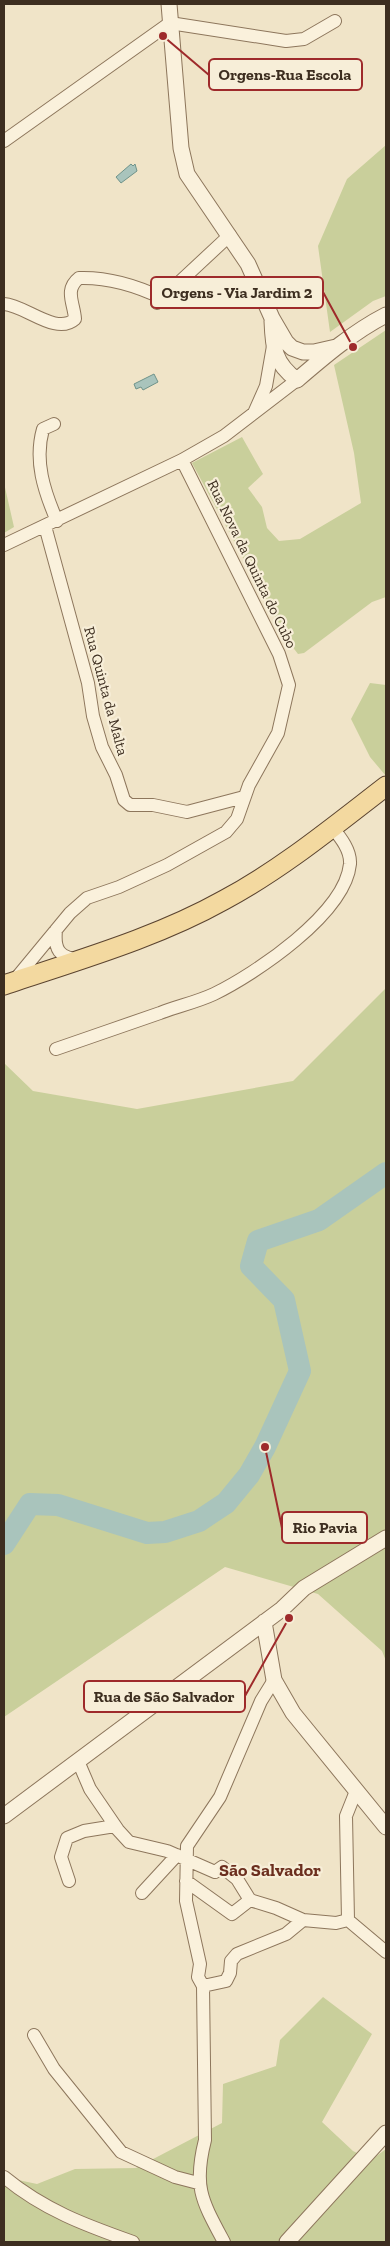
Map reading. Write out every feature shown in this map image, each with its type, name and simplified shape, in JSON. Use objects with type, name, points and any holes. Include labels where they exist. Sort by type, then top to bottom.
[{"type":"main road","points":[[8,984],[173,926],[225,900],[266,874],[386,786]]},
{"type":"street","points":[[169,4],[181,148],[187,174],[248,264],[272,318],[286,342],[292,348],[303,352],[314,352],[336,347]]},
{"type":"street","points":[[4,141],[170,23],[286,41],[304,39],[335,21]]},
{"type":"street","points":[[4,304],[16,306],[38,318],[62,325],[70,324],[75,319],[73,302],[69,293],[71,284],[79,278],[119,282],[137,286],[159,301],[230,235]]},
{"type":"street","points":[[4,545],[182,460],[224,436],[252,416],[336,347],[362,328],[386,315]]},
{"type":"street","points":[[252,416],[266,386],[273,346],[272,318]]},
{"type":"street","points":[[273,346],[283,370],[297,380]]},
{"type":"street","points":[[292,348],[296,362],[297,380]]},
{"type":"street","points":[[54,424],[42,429],[38,455],[44,487],[57,521]]},
{"type":"street","name":"Rua Nova da Quinta do Cubo","points":[[182,460],[278,654],[289,684],[278,733],[244,797]]},
{"type":"street","name":"Rua Quinta da Malta","points":[[44,526],[88,683],[93,716],[102,747],[116,775],[124,800],[130,805],[153,805],[187,812],[244,797]]},
{"type":"street","points":[[8,984],[70,913],[87,898],[146,875],[226,832],[237,819],[244,797]]},
{"type":"street","points":[[56,1049],[212,994],[245,977],[295,940],[325,912],[341,889],[347,874],[350,863],[347,850],[342,839],[332,827]]},
{"type":"street","points":[[56,930],[55,943],[60,953],[68,958],[80,960]]},
{"type":"street","points":[[39,950],[40,963],[48,970]]},
{"type":"street","points":[[4,1816],[282,1609],[304,1588],[386,1538]]},
{"type":"street","points":[[264,1622],[274,1680],[293,1713],[386,1827]]},
{"type":"street","points":[[142,1893],[182,1857],[187,1846],[220,1797],[261,1701],[274,1680]]},
{"type":"street","points":[[78,1761],[90,1789],[115,1826],[129,1842],[182,1857],[215,1872],[222,1868],[237,1879],[250,1900],[276,1908],[303,1920],[336,1923],[348,1920]]},
{"type":"street","points":[[356,1791],[346,1816],[348,1920],[386,1952]]},
{"type":"street","points":[[68,1881],[61,1857],[67,1838],[84,1831],[115,1826]]},
{"type":"street","points":[[182,1857],[188,1913],[200,1964],[198,1977],[203,1986],[205,2140],[199,2165],[198,2183],[208,2213],[224,2242]]},
{"type":"street","points":[[186,1881],[232,1914],[250,1900]]},
{"type":"street","points":[[203,1986],[226,1981],[230,1973],[231,1961],[237,1954],[286,1934],[303,1920]]},
{"type":"street","points":[[34,2035],[54,2069],[122,2152],[176,2177],[198,2183]]},
{"type":"street","points":[[287,2242],[386,2133]]},
{"type":"street","points":[[4,2177],[27,2196],[72,2220],[133,2242]]},
{"type":"green space","points":[[386,145],[386,296],[373,301],[330,332],[318,246],[347,179]]},
{"type":"green space","points":[[386,330],[386,597],[372,602],[304,653],[298,654],[288,641],[192,463],[242,437],[263,474],[248,488],[262,507],[267,528],[279,541],[300,539],[361,503],[354,453],[334,365]]},
{"type":"green space","points":[[4,483],[14,527],[4,533]]},
{"type":"green space","points":[[370,683],[386,685],[386,776],[370,757],[351,719]]},
{"type":"green space","points":[[386,988],[386,1661],[382,1651],[318,1594],[225,1567],[4,1717],[4,1063],[33,1091],[137,1109],[293,1081]]},
{"type":"green space","points":[[323,1997],[372,2034],[322,2122],[353,2151],[371,2160],[386,2149],[386,2242],[4,2242],[4,2177],[37,2184],[75,2169],[136,2168],[222,2123],[223,2084],[276,2066],[280,2040]]},
{"type":"water","points":[[131,164],[133,166],[135,164],[137,171],[121,183],[116,177]]},
{"type":"water","points":[[154,374],[158,382],[143,390],[141,387],[136,389],[134,384]]},
{"type":"waterway","points":[[4,1544],[30,1504],[58,1505],[147,1533],[165,1532],[199,1521],[226,1503],[249,1475],[265,1447],[300,1371],[284,1300],[251,1266],[258,1241],[319,1220],[386,1173]]},
{"type":"place","name":"Orgens-Rua Escola","points":[[163,36]]},
{"type":"place","name":"Orgens - Via Jardim 2","points":[[353,347]]},
{"type":"place","name":"Rio Pavia","points":[[265,1447]]},
{"type":"place","name":"Rua de São Salvador","points":[[289,1618]]},
{"type":"district","name":"São Salvador","points":[[270,1870]]}]
